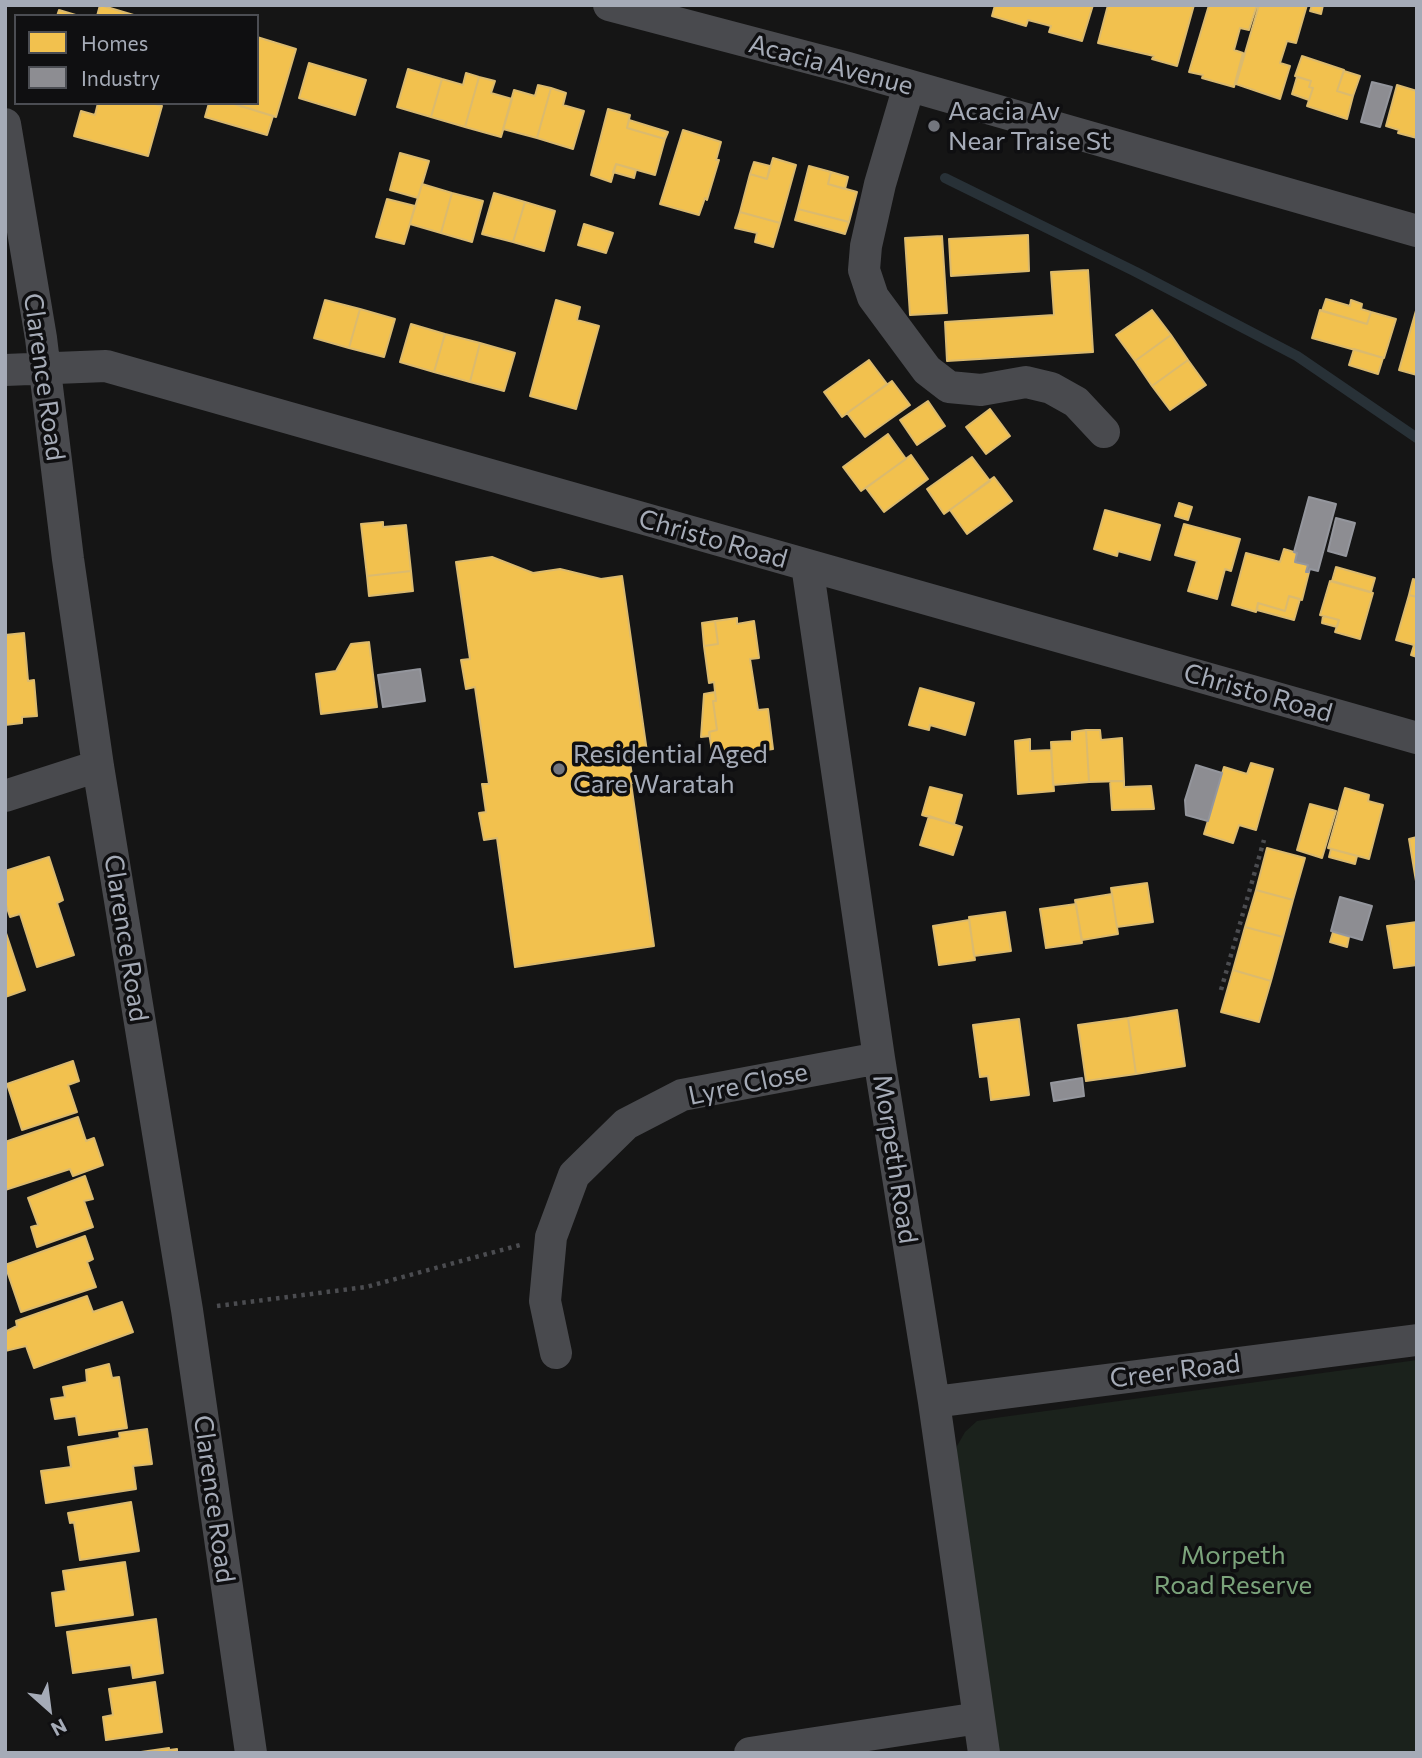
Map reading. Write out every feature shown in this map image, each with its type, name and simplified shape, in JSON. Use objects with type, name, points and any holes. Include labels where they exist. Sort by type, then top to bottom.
[{"type":"street","name":"Acacia Avenue","points":[[609,5],[909,86],[1417,231]]},
{"type":"street","points":[[909,86],[880,184],[866,246],[864,270],[873,297],[927,370],[949,387],[981,390],[1026,382],[1051,387],[1076,402],[1104,432]]},
{"type":"street","name":"Clarence Road","points":[[5,124],[41,338],[98,766],[187,1310],[251,1753]]},
{"type":"street","name":"Christo Road","points":[[5,370],[106,366],[1417,738]]},
{"type":"street","name":"Morpeth Road","points":[[807,565],[879,1058],[934,1402],[984,1753]]},
{"type":"street","points":[[5,796],[98,766]]},
{"type":"street","name":"Lyre Close","points":[[556,1353],[545,1301],[551,1237],[574,1175],[626,1124],[682,1095],[879,1058]]},
{"type":"street","name":"Creer Road","points":[[934,1402],[1417,1340]]},
{"type":"street","points":[[750,1753],[979,1718]]},
{"type":"path","points":[[1221,989],[1264,840]]},
{"type":"path","points":[[187,1310],[366,1287],[551,1237]]},
{"type":"green space","name":"Morpeth Road Reserve","points":[[1417,1360],[1417,1753],[996,1753],[957,1468],[957,1446],[965,1432],[977,1421],[995,1418]]},
{"type":"building: Homes","points":[[100,5],[130,14],[98,14]]},
{"type":"building: Homes","points":[[995,5],[1093,5],[1082,41],[1049,32],[1051,26],[1028,20],[1026,26],[992,16]]},
{"type":"building: Homes","points":[[1108,5],[1194,5],[1177,66],[1152,59],[1154,56],[1098,43]]},
{"type":"building: Homes","points":[[1209,5],[1257,5],[1249,30],[1240,28],[1234,50],[1243,53],[1234,87],[1189,72]]},
{"type":"building: Homes","points":[[1259,5],[1307,5],[1296,43],[1287,41],[1280,63],[1290,66],[1280,99],[1236,84]]},
{"type":"building: Homes","points":[[1312,5],[1323,5],[1321,14],[1310,11]]},
{"type":"building: Homes","points":[[259,38],[296,49],[276,117],[237,105],[259,105]]},
{"type":"building: Homes","points":[[1302,56],[1344,70],[1337,91],[1353,96],[1347,119],[1307,106],[1313,88],[1309,87],[1311,81],[1295,76]]},
{"type":"building: Homes","points":[[309,63],[366,80],[355,115],[299,98]]},
{"type":"building: Homes","points":[[408,69],[442,79],[431,117],[397,107]]},
{"type":"building: Homes","points":[[1344,71],[1360,76],[1353,96],[1337,91]]},
{"type":"building: Homes","points":[[466,73],[479,77],[465,127],[431,117],[442,79],[463,85]]},
{"type":"building: Homes","points":[[479,77],[495,81],[491,93],[512,99],[501,137],[465,127]]},
{"type":"building: Homes","points":[[1297,77],[1311,81],[1309,87],[1313,88],[1309,100],[1292,94]]},
{"type":"building: Homes","points":[[538,85],[551,88],[537,138],[503,129],[514,90],[535,96]]},
{"type":"building: Homes","points":[[1397,85],[1417,91],[1417,138],[1398,133],[1399,130],[1386,126]]},
{"type":"building: Homes","points":[[551,88],[566,93],[563,105],[584,111],[573,149],[537,138]]},
{"type":"building: Homes","points":[[98,105],[162,106],[148,156],[74,136],[81,111],[95,115]]},
{"type":"building: Homes","points":[[208,105],[237,105],[273,116],[267,135],[205,117]]},
{"type":"building: Homes","points":[[608,109],[630,115],[627,128],[665,139],[655,175],[616,164],[611,182],[591,175]]},
{"type":"building: Homes","points":[[629,120],[668,132],[665,139],[627,128]]},
{"type":"building: Homes","points":[[683,130],[721,142],[716,160],[719,160],[707,200],[705,198],[699,215],[660,204]]},
{"type":"building: Homes","points":[[400,153],[429,161],[418,198],[390,190]]},
{"type":"building: Homes","points":[[773,158],[796,165],[780,223],[740,212],[750,174],[767,179]]},
{"type":"building: Homes","points":[[754,162],[770,166],[767,179],[750,174]]},
{"type":"building: Homes","points":[[616,164],[636,170],[634,178],[613,172]]},
{"type":"building: Homes","points":[[809,166],[831,172],[828,184],[857,192],[849,222],[798,209]]},
{"type":"building: Homes","points":[[831,172],[848,177],[845,189],[828,184]]},
{"type":"building: Homes","points":[[422,184],[452,193],[441,233],[410,224]]},
{"type":"building: Homes","points":[[452,193],[483,201],[472,242],[441,233]]},
{"type":"building: Homes","points":[[494,193],[525,202],[513,242],[482,234]]},
{"type":"building: Homes","points":[[387,199],[415,206],[404,244],[376,237]]},
{"type":"building: Homes","points":[[525,202],[555,211],[544,251],[513,242]]},
{"type":"building: Homes","points":[[798,209],[849,222],[845,234],[795,220]]},
{"type":"building: Homes","points":[[740,212],[780,223],[773,247],[755,242],[757,233],[735,228]]},
{"type":"building: Homes","points":[[584,224],[613,233],[606,253],[578,245]]},
{"type":"building: Homes","points":[[1028,235],[1029,271],[951,276],[949,239]]},
{"type":"building: Homes","points":[[942,236],[947,313],[910,315],[905,238]]},
{"type":"building: Homes","points":[[1088,270],[1093,352],[947,361],[945,322],[1054,315],[1051,272]]},
{"type":"building: Homes","points":[[1326,299],[1350,306],[1351,300],[1362,304],[1361,309],[1371,312],[1367,324],[1322,311]]},
{"type":"building: Homes","points":[[325,300],[360,309],[349,348],[314,338]]},
{"type":"building: Homes","points":[[556,300],[580,307],[577,320],[599,326],[576,409],[530,396]]},
{"type":"building: Homes","points":[[1417,307],[1417,375],[1399,370]]},
{"type":"building: Homes","points":[[360,309],[395,319],[384,357],[349,348]]},
{"type":"building: Homes","points":[[1152,310],[1171,335],[1135,361],[1116,335]]},
{"type":"building: Homes","points":[[1320,310],[1367,324],[1371,312],[1396,319],[1384,358],[1312,338]]},
{"type":"building: Homes","points":[[411,324],[445,334],[434,372],[400,362]]},
{"type":"building: Homes","points":[[445,334],[480,343],[470,382],[434,372]]},
{"type":"building: Homes","points":[[1171,335],[1188,360],[1152,386],[1135,361]]},
{"type":"building: Homes","points":[[480,343],[515,353],[504,391],[470,382]]},
{"type":"building: Homes","points":[[1354,349],[1383,358],[1378,374],[1349,365]]},
{"type":"building: Homes","points":[[869,360],[887,384],[842,417],[824,392]]},
{"type":"building: Homes","points":[[1188,360],[1206,385],[1170,410],[1152,386]]},
{"type":"building: Homes","points":[[892,381],[910,405],[865,437],[847,413]]},
{"type":"building: Homes","points":[[928,401],[945,426],[917,445],[900,420]]},
{"type":"building: Homes","points":[[990,409],[1010,436],[986,454],[966,427]]},
{"type":"building: Homes","points":[[888,434],[906,459],[861,491],[843,467]]},
{"type":"building: Homes","points":[[911,455],[928,479],[884,512],[866,488]]},
{"type":"building: Homes","points":[[972,457],[990,481],[944,514],[927,489]]},
{"type":"building: Homes","points":[[994,477],[1012,501],[967,534],[950,510]]},
{"type":"building: Homes","points":[[1179,503],[1192,507],[1188,520],[1175,516]]},
{"type":"building: Homes","points":[[1105,510],[1160,525],[1150,560],[1118,551],[1117,556],[1094,549]]},
{"type":"building: Homes","points":[[383,522],[383,527],[406,525],[411,571],[367,576],[361,524]]},
{"type":"building: Homes","points":[[1184,524],[1240,539],[1231,571],[1225,569],[1217,599],[1188,591],[1197,561],[1175,555]]},
{"type":"building: Homes","points":[[1284,549],[1297,553],[1295,562],[1308,565],[1306,572],[1309,572],[1302,600],[1289,596],[1285,611],[1258,603],[1256,612],[1232,605],[1246,553],[1280,562]]},
{"type":"building: Homes","name":"Residential Aged Care Waratah","points":[[492,557],[533,573],[560,569],[601,579],[622,576],[647,752],[629,755],[654,946],[515,967],[497,838],[484,840],[479,813],[486,812],[482,784],[489,784],[475,687],[466,689],[461,660],[470,659],[456,562]]},
{"type":"building: Homes","points":[[1336,567],[1375,578],[1371,592],[1332,581]]},
{"type":"building: Homes","points":[[411,571],[413,591],[369,596],[367,576]]},
{"type":"building: Homes","points":[[1413,579],[1417,580],[1417,597],[1409,595]]},
{"type":"building: Homes","points":[[1330,581],[1373,593],[1360,639],[1335,632],[1339,620],[1320,615]]},
{"type":"building: Homes","points":[[1409,595],[1417,597],[1417,657],[1411,655],[1414,645],[1396,640]]},
{"type":"building: Homes","points":[[1289,596],[1300,599],[1294,620],[1257,610],[1258,603],[1285,611]]},
{"type":"building: Homes","points":[[1323,616],[1339,620],[1337,627],[1322,623]]},
{"type":"building: Homes","points":[[737,618],[737,624],[754,621],[759,658],[750,659],[758,710],[768,709],[773,749],[713,758],[709,732],[717,730],[713,701],[716,701],[714,682],[709,683],[704,646],[718,644],[715,621]]},
{"type":"building: Homes","points":[[715,621],[718,644],[704,646],[702,623]]},
{"type":"building: Homes","points":[[24,633],[28,681],[34,680],[37,716],[22,717],[22,723],[5,725],[5,635]]},
{"type":"building: Homes","points":[[369,642],[377,707],[321,714],[316,674],[336,671],[351,644]]},
{"type":"building: Homes","points":[[920,688],[974,703],[965,735],[930,725],[929,730],[909,725]]},
{"type":"building: Homes","points":[[715,692],[716,701],[713,701],[717,730],[709,732],[710,736],[701,737],[704,694]]},
{"type":"building: Homes","points":[[1086,730],[1089,782],[1053,785],[1051,742],[1072,741],[1072,732]]},
{"type":"building: Homes","points":[[1086,730],[1100,730],[1101,740],[1122,738],[1124,781],[1089,782]]},
{"type":"building: Homes","points":[[1030,739],[1030,751],[1051,750],[1054,791],[1018,794],[1015,741]]},
{"type":"building: Homes","points":[[1251,763],[1273,769],[1256,830],[1239,825],[1233,843],[1204,834],[1224,767],[1247,774]]},
{"type":"building: Homes","points":[[1110,781],[1124,781],[1124,787],[1151,786],[1154,809],[1112,810]]},
{"type":"building: Homes","points":[[930,787],[962,795],[954,824],[922,815]]},
{"type":"building: Homes","points":[[1345,788],[1369,795],[1368,801],[1383,805],[1369,859],[1328,848]]},
{"type":"building: Homes","points":[[1310,804],[1336,811],[1322,858],[1297,850]]},
{"type":"building: Homes","points":[[929,816],[962,827],[953,855],[920,845]]},
{"type":"building: Homes","points":[[1417,837],[1417,887],[1409,839]]},
{"type":"building: Homes","points":[[1267,848],[1305,858],[1293,900],[1256,890]]},
{"type":"building: Homes","points":[[1331,849],[1357,856],[1355,864],[1329,857]]},
{"type":"building: Homes","points":[[49,857],[63,900],[57,903],[74,955],[37,967],[20,914],[10,917],[5,902],[5,871]]},
{"type":"building: Homes","points":[[1147,883],[1153,922],[1117,927],[1111,888]]},
{"type":"building: Homes","points":[[1256,890],[1293,900],[1283,937],[1245,927]]},
{"type":"building: Homes","points":[[1112,894],[1118,934],[1082,940],[1075,900]]},
{"type":"building: Homes","points":[[1076,904],[1082,943],[1046,948],[1040,909]]},
{"type":"building: Homes","points":[[1005,912],[1011,951],[974,956],[969,917]]},
{"type":"building: Homes","points":[[969,920],[975,960],[939,965],[933,926]]},
{"type":"building: Homes","points":[[1417,922],[1417,965],[1394,968],[1387,926]]},
{"type":"building: Homes","points":[[1245,927],[1283,937],[1271,981],[1233,970]]},
{"type":"building: Homes","points":[[5,930],[25,990],[5,997]]},
{"type":"building: Homes","points":[[1333,932],[1349,937],[1347,947],[1330,942]]},
{"type":"building: Homes","points":[[1233,970],[1271,981],[1259,1022],[1221,1012]]},
{"type":"building: Homes","points":[[1177,1010],[1185,1066],[1136,1074],[1128,1018]]},
{"type":"building: Homes","points":[[1128,1018],[1136,1074],[1086,1081],[1078,1025]]},
{"type":"building: Homes","points":[[1019,1019],[1029,1095],[991,1100],[988,1076],[980,1077],[973,1025]]},
{"type":"building: Homes","points":[[73,1061],[79,1081],[68,1085],[77,1112],[22,1130],[7,1084]]},
{"type":"building: Homes","points":[[78,1117],[86,1141],[94,1138],[103,1165],[73,1176],[70,1169],[5,1190],[5,1142]]},
{"type":"building: Homes","points":[[85,1176],[93,1199],[84,1201],[93,1227],[37,1247],[31,1227],[38,1225],[28,1198]]},
{"type":"building: Homes","points":[[85,1236],[93,1259],[87,1262],[96,1287],[21,1312],[5,1265]]},
{"type":"building: Homes","points":[[87,1296],[93,1312],[122,1302],[133,1332],[34,1368],[26,1346],[5,1351],[5,1332],[17,1326],[16,1321]]},
{"type":"building: Homes","points":[[109,1364],[112,1378],[119,1377],[127,1428],[79,1435],[76,1416],[55,1419],[51,1399],[65,1397],[63,1387],[87,1382],[86,1370]]},
{"type":"building: Homes","points":[[147,1429],[152,1464],[133,1466],[136,1489],[46,1503],[41,1471],[71,1467],[68,1447],[120,1438],[119,1433]]},
{"type":"building: Homes","points":[[131,1502],[139,1551],[80,1560],[74,1522],[70,1523],[68,1513]]},
{"type":"building: Homes","points":[[125,1562],[133,1615],[56,1626],[52,1593],[66,1591],[63,1571]]},
{"type":"building: Homes","points":[[156,1619],[163,1673],[133,1678],[131,1665],[73,1673],[67,1632]]},
{"type":"building: Homes","points":[[155,1682],[162,1732],[106,1740],[103,1717],[113,1715],[109,1689]]},
{"type":"building: Homes","points":[[177,1749],[177,1753],[134,1753]]},
{"type":"building: Industry","points":[[1372,82],[1392,87],[1380,127],[1361,122]]},
{"type":"building: Industry","points":[[1309,497],[1336,504],[1318,571],[1310,569],[1306,572],[1308,565],[1295,562],[1297,553],[1294,552]]},
{"type":"building: Industry","points":[[1336,518],[1355,523],[1346,556],[1328,551]]},
{"type":"building: Industry","points":[[420,669],[425,701],[383,707],[378,675]]},
{"type":"building: Industry","points":[[1196,765],[1222,773],[1208,821],[1186,815],[1185,800]]},
{"type":"building: Industry","points":[[1340,897],[1372,906],[1362,940],[1331,931]]},
{"type":"building: Industry","points":[[1082,1078],[1084,1096],[1054,1101],[1051,1083]]},
{"type":"waterway","points":[[945,178],[1136,272],[1297,356],[1417,438]]},
{"type":"place","name":"Acacia Av Near Traise St","points":[[934,126]]},
{"type":"place","name":"Residential Aged Care Waratah","points":[[559,769]]}]
